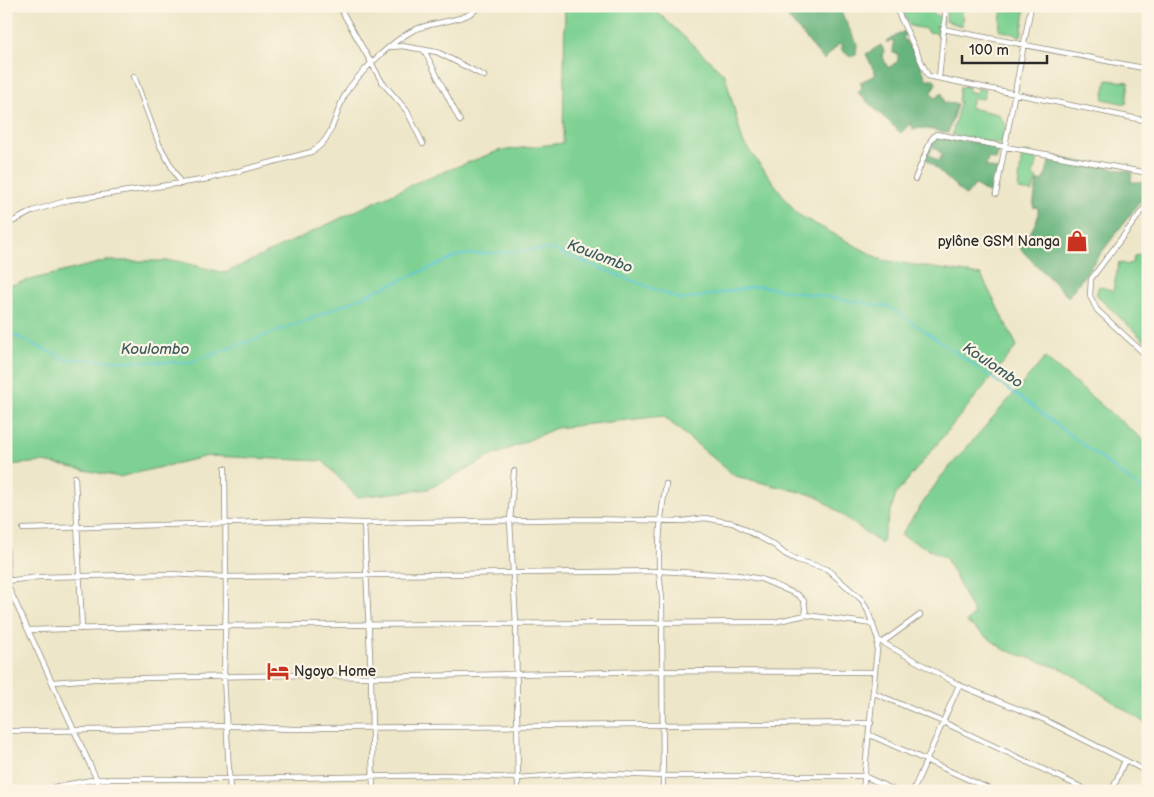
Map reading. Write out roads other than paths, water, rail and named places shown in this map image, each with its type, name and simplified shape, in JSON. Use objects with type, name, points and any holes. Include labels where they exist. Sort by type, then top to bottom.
[{"type":"street","points":[[339,6],[382,82],[406,111],[422,144]]},
{"type":"street","points":[[6,225],[33,211],[69,200],[125,190],[181,184],[264,166],[317,149],[327,138],[343,96],[356,79],[390,47],[411,31],[470,14],[480,6]]},
{"type":"street","points":[[895,6],[915,45],[925,73],[939,78],[1148,121]]},
{"type":"street","points":[[939,78],[946,6]]},
{"type":"street","points":[[996,194],[1025,44],[1026,24],[1031,6]]},
{"type":"street","points":[[943,29],[1148,69]]},
{"type":"street","points":[[390,47],[402,46],[448,56],[484,76]]},
{"type":"street","points":[[424,50],[460,120]]},
{"type":"street","points":[[134,76],[159,144],[181,184]]},
{"type":"street","points":[[914,179],[931,140],[936,134],[1148,173]]},
{"type":"street","points":[[1148,202],[1091,279],[1090,296],[1097,310],[1148,357]]},
{"type":"street","points":[[225,468],[226,626],[224,677],[230,791]]},
{"type":"street","points":[[514,471],[510,521],[516,624],[515,676],[518,725],[518,791]]},
{"type":"street","points":[[75,477],[82,629]]},
{"type":"street","points":[[662,791],[662,598],[658,571],[660,520],[666,484]]},
{"type":"street","points":[[23,529],[296,521],[364,523],[584,518],[660,520],[705,518],[733,523],[797,560],[827,569],[862,600],[878,640],[863,791]]},
{"type":"street","points":[[364,523],[371,678],[373,791]]},
{"type":"street","points":[[6,544],[7,581],[102,791]]},
{"type":"street","points":[[7,581],[38,577],[171,574],[226,577],[658,571],[738,575],[761,579],[798,595],[804,601],[806,615]]},
{"type":"street","points":[[29,630],[226,626],[774,622],[806,615],[873,624]]},
{"type":"street","points":[[883,642],[920,615]]},
{"type":"street","points":[[878,640],[902,655],[960,685],[1044,720],[1148,772]]},
{"type":"street","points":[[53,682],[94,679],[296,675],[371,678],[662,671],[875,672]]},
{"type":"street","points":[[913,791],[960,685]]},
{"type":"street","points":[[874,693],[943,722],[1089,791]]},
{"type":"street","points":[[6,731],[75,732],[227,726],[292,730],[518,725],[871,723]]},
{"type":"street","points":[[870,735],[994,791]]},
{"type":"street","points":[[1112,791],[1125,760]]},
{"type":"street","points":[[54,787],[97,779],[229,779],[372,775],[446,775],[518,778],[591,773],[663,776],[864,776],[896,791]]},
{"type":"waterway","name":"Koulombo","points":[[6,331],[64,359],[189,363],[310,319],[460,255],[551,249],[682,300],[758,286],[890,307],[1027,402],[1148,494]]},
{"type":"place","name":"pylône GSM Nanga","points":[[1077,241]]},
{"type":"place","name":"Ngoyo Home","points":[[278,671]]}]
